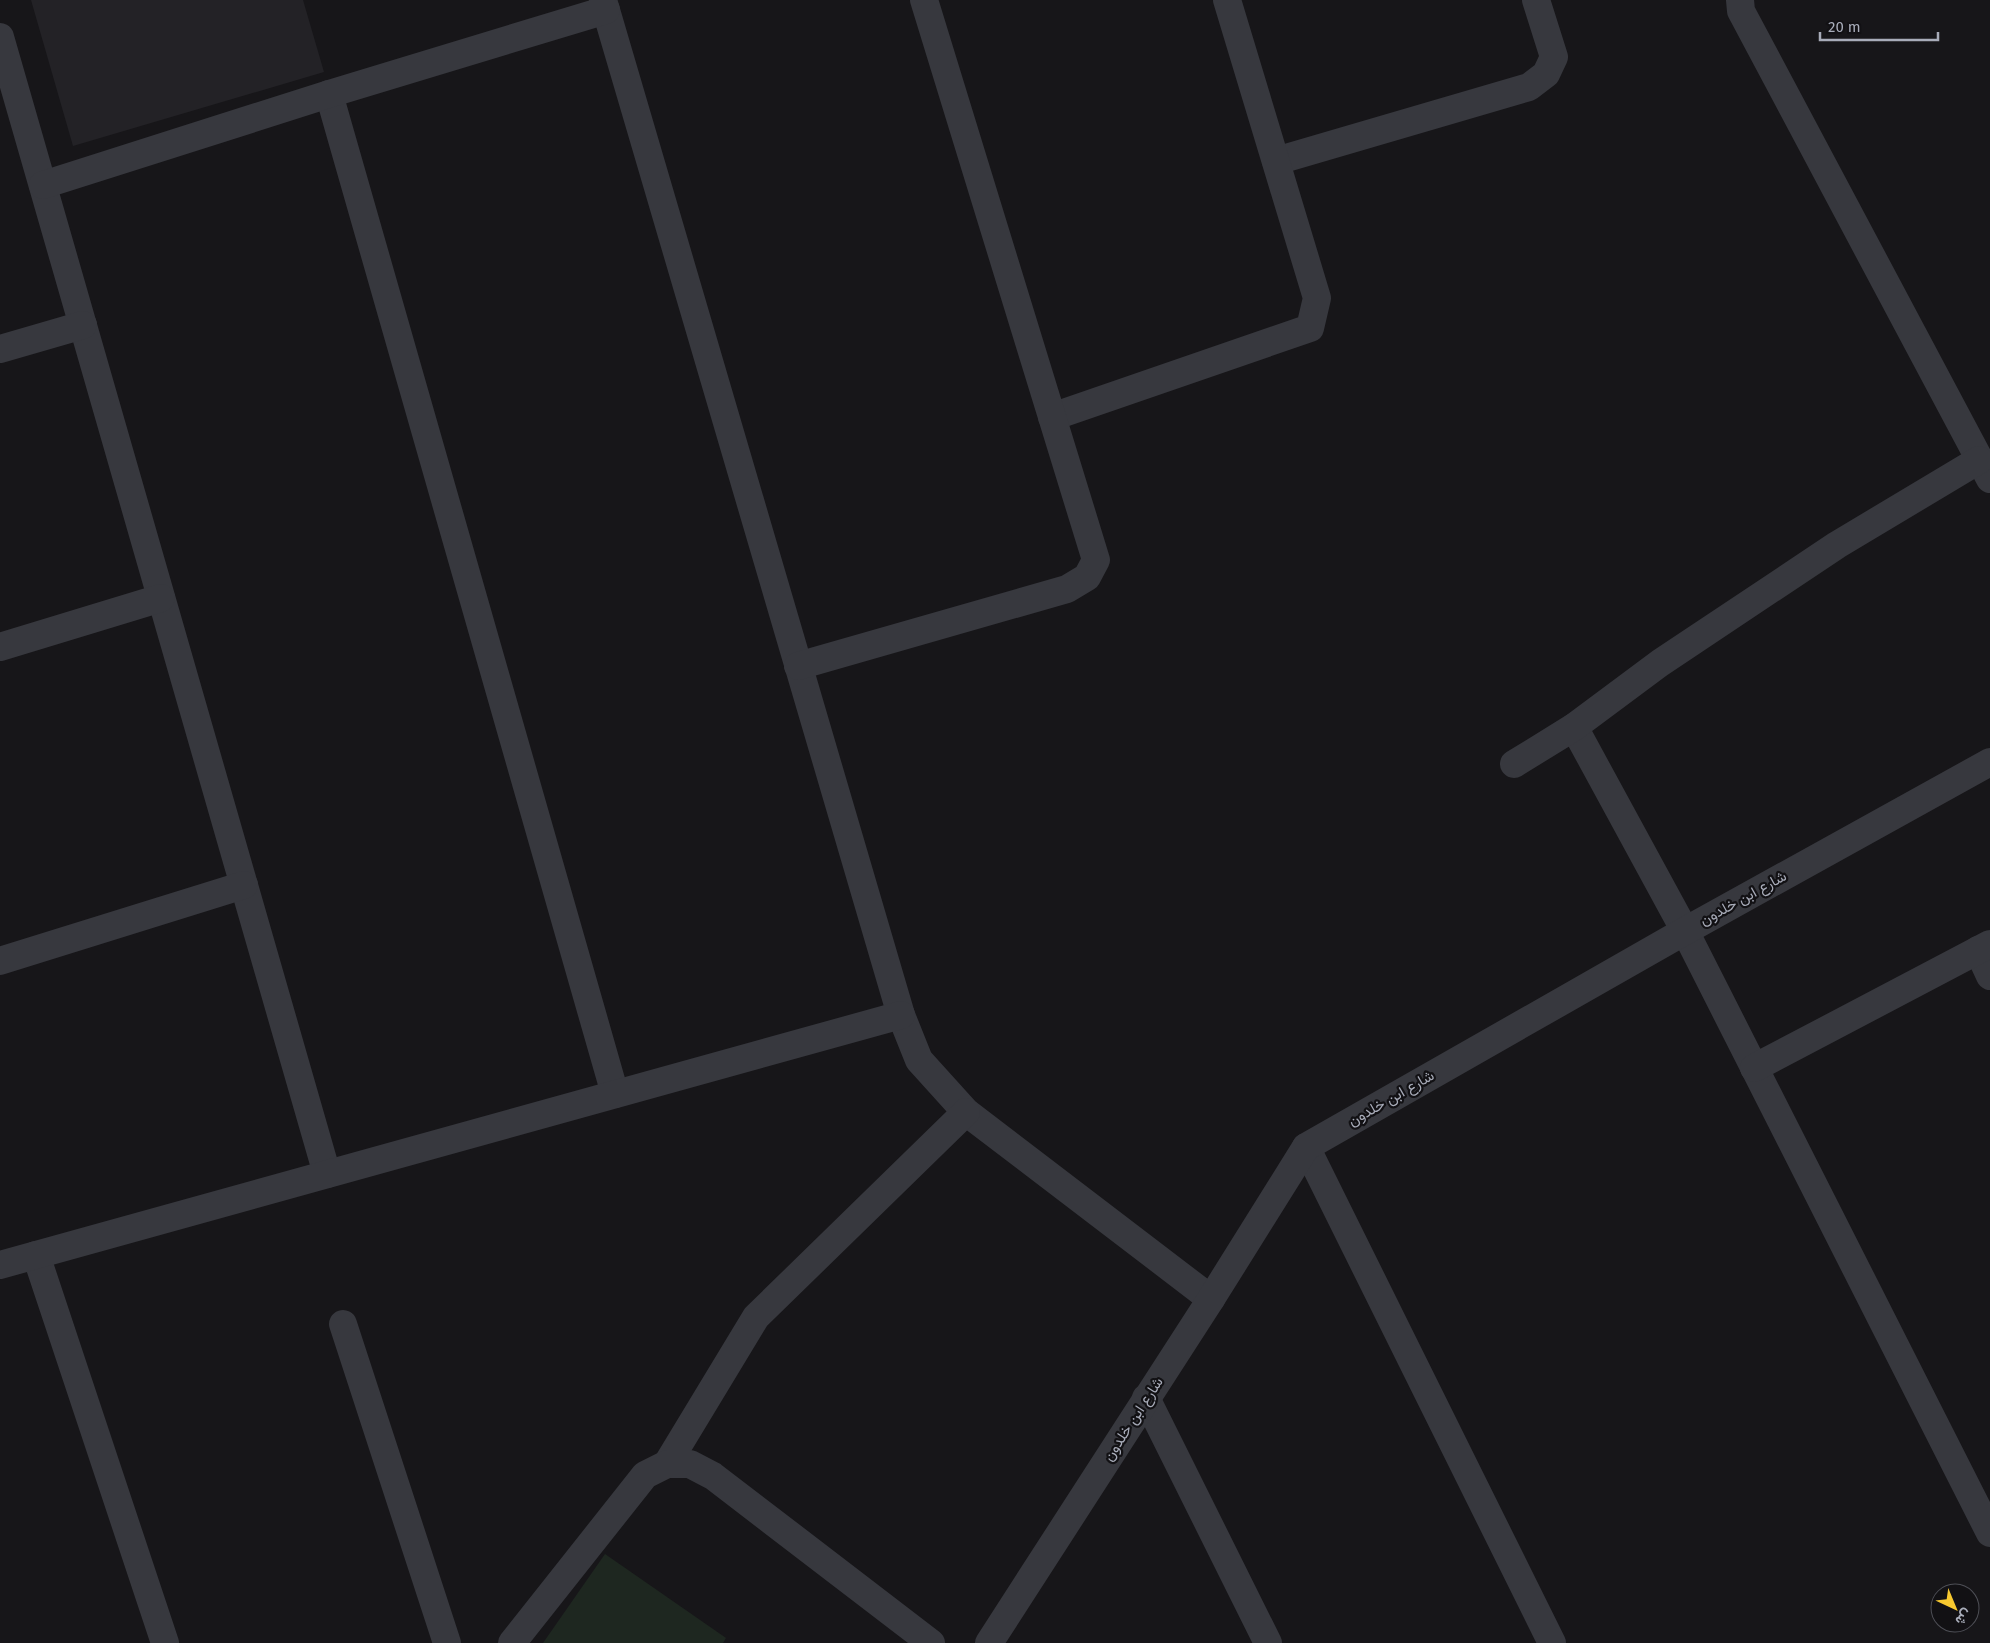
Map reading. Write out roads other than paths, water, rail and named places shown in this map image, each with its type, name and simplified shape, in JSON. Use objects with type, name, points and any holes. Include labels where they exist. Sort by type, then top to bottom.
[{"type":"street","points":[[798,666],[1066,588],[1087,577],[1096,560],[924,0]]},
{"type":"street","points":[[1052,417],[1310,328],[1317,298],[1227,0]]},
{"type":"street","points":[[1276,161],[1529,87],[1546,74],[1554,57],[1536,0]]},
{"type":"street","points":[[1514,764],[1574,727],[1660,663],[1829,551],[1984,470],[1742,11],[1740,0]]},
{"type":"street","points":[[43,185],[604,5],[901,1015],[920,1060],[966,1112],[1211,1299]]},
{"type":"street","points":[[0,37],[327,1174]]},
{"type":"street","points":[[329,94],[615,1094]]},
{"type":"street","points":[[0,349],[83,325]]},
{"type":"street","points":[[0,647],[161,598]]},
{"type":"street","points":[[1574,727],[1685,931],[1990,1533]]},
{"type":"street","name":"شارع ابن خلدون","points":[[1002,1636],[1146,1398],[1211,1299],[1306,1147],[1685,931],[1990,762]]},
{"type":"street","points":[[0,961],[244,885]]},
{"type":"street","points":[[1754,1068],[1984,947],[1990,976]]},
{"type":"street","points":[[0,1265],[901,1015]]},
{"type":"street","points":[[667,1464],[756,1317],[966,1112]]},
{"type":"street","points":[[1306,1147],[1552,1643]]},
{"type":"street","points":[[36,1255],[165,1643]]},
{"type":"street","points":[[344,1324],[447,1643]]},
{"type":"street","points":[[1146,1398],[1268,1643]]},
{"type":"street","points":[[512,1643],[644,1475],[667,1464],[690,1464],[713,1476],[931,1643]]}]
